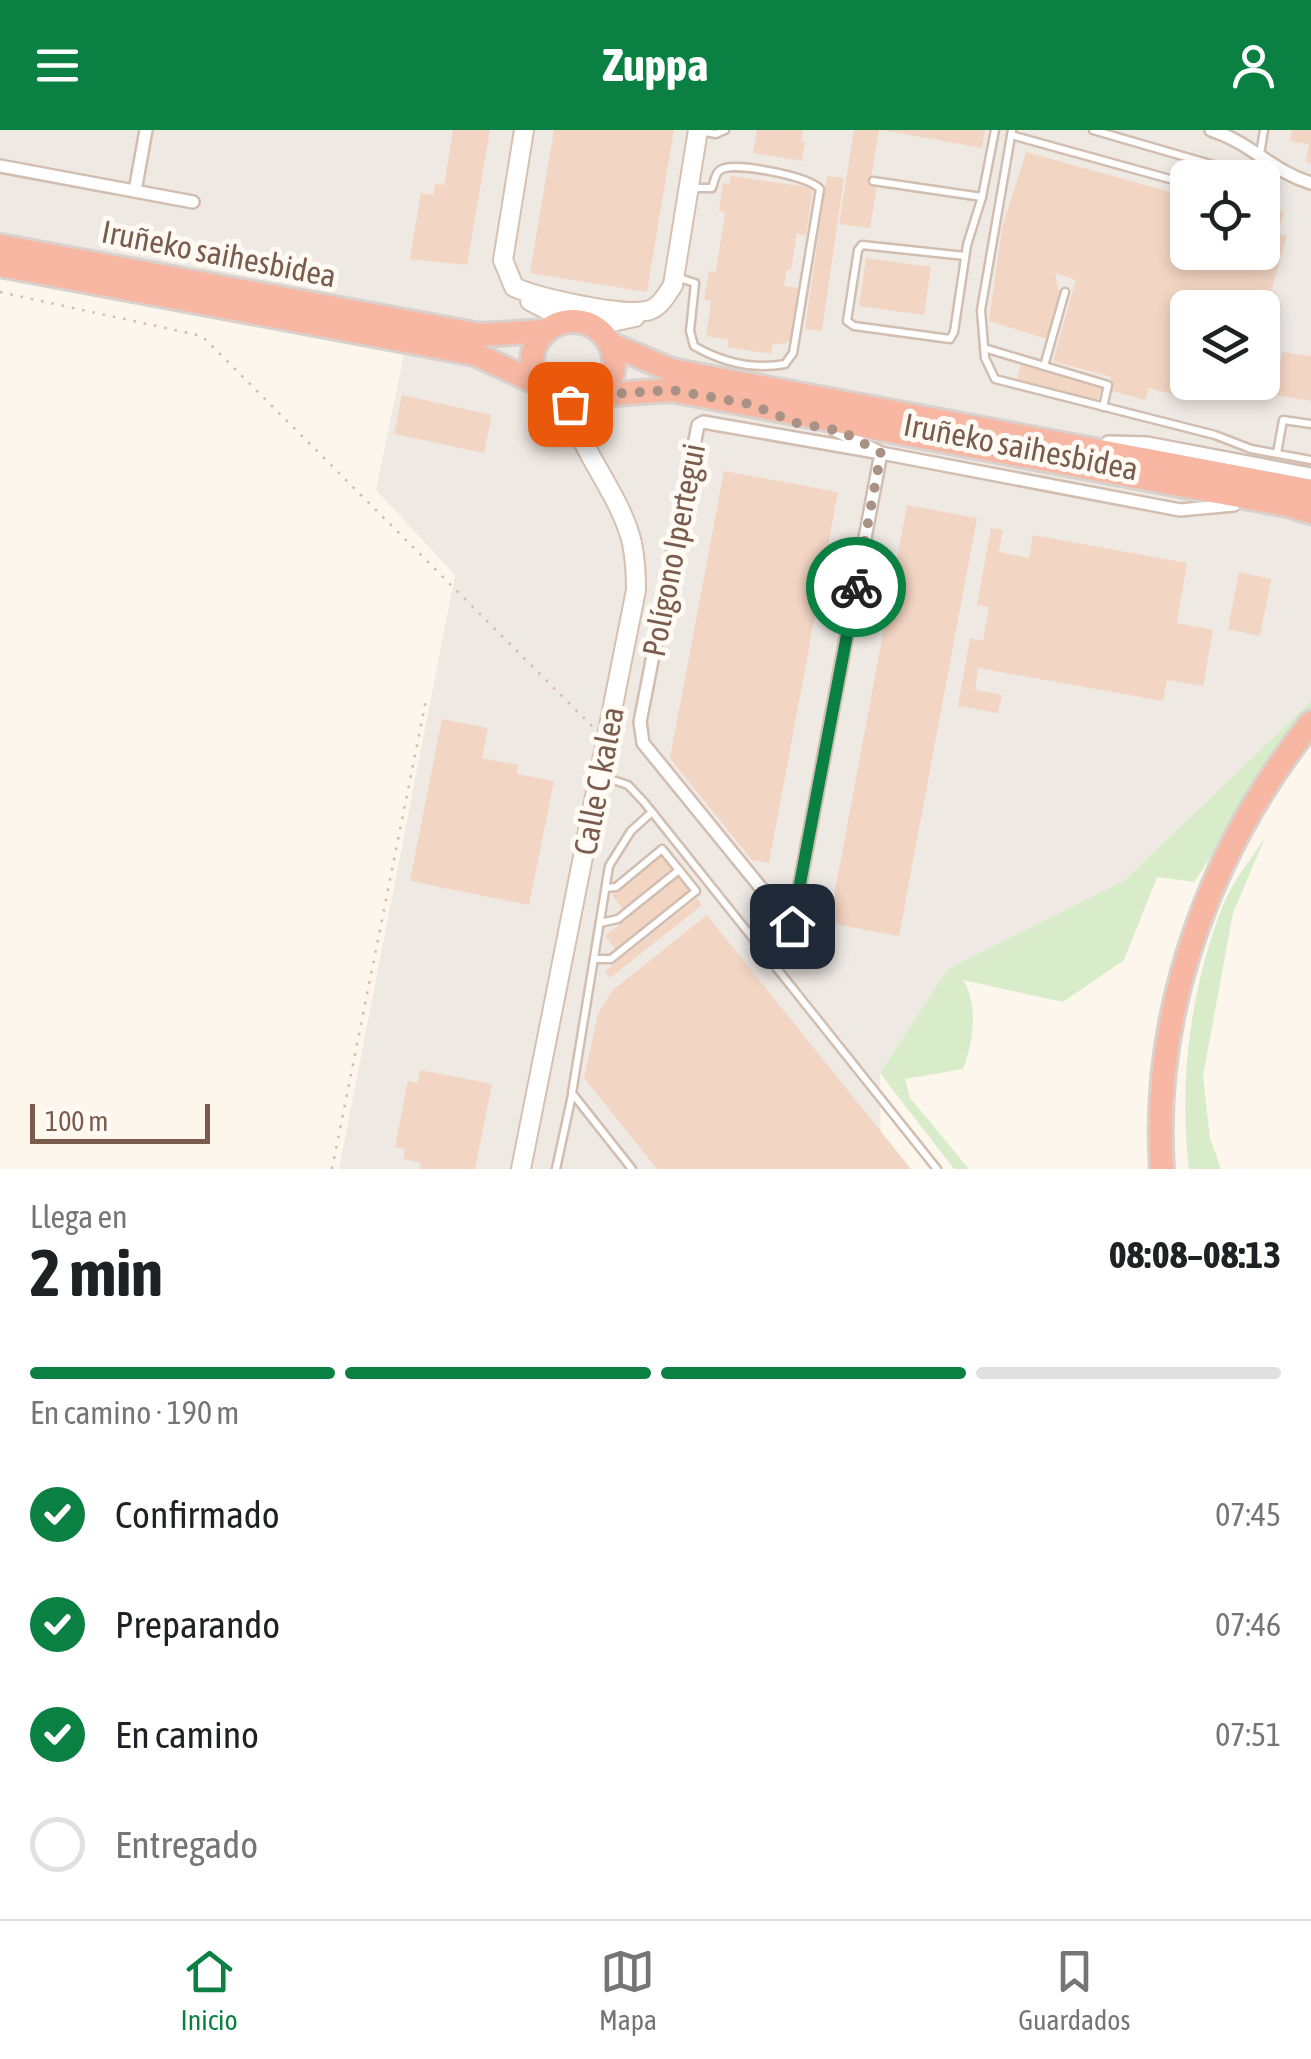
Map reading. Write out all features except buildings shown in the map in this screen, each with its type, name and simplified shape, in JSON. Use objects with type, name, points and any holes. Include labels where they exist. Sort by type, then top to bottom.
[{"type":"highway","name":"Iruñeko saihesbidea","points":[[0,246],[480,336],[546,331]]},
{"type":"highway","name":"Iruñeko saihesbidea","points":[[0,265],[476,354],[537,383]]},
{"type":"highway","points":[[569,321],[602,335],[614,357],[614,372],[608,385],[580,404],[545,394],[537,383],[532,356],[536,342],[546,331],[569,321]]},
{"type":"highway","name":"Iruñeko saihesbidea","points":[[602,335],[670,370],[1311,491]]},
{"type":"highway","name":"Iruñeko saihesbidea","points":[[598,395],[671,390],[1311,512]]},
{"type":"highway","points":[[1160,1164],[1152,1114],[1176,998],[1194,938],[1228,853],[1311,723]]},
{"type":"highway","points":[[1270,782],[1311,739]]},
{"type":"street","points":[[134,191],[146,130]]},
{"type":"street","points":[[524,130],[503,260],[514,286],[528,300],[569,321]]},
{"type":"street","points":[[602,335],[650,311],[663,300],[674,277],[698,130]]},
{"type":"street","points":[[1215,131],[1260,154],[1279,172],[1311,183]]},
{"type":"street","points":[[0,166],[193,202]]},
{"type":"street","points":[[514,286],[544,297],[632,312],[650,311]]},
{"type":"street","name":"Calle C kalea","points":[[521,1169],[632,620],[636,566],[620,510],[583,442],[570,404]]},
{"type":"street","name":"Iruñeko saihesbidea","points":[[750,404],[797,423],[841,431],[881,453],[1180,510],[1198,511],[1222,504],[1274,511],[1287,505]]},
{"type":"street","name":"Polígono Ipertegui","points":[[703,422],[881,453],[838,680],[792,926],[643,742],[640,722],[698,425],[703,422]]},
{"type":"street","name":"Iruñeko saihesbidea","points":[[1068,444],[1085,438],[1118,444],[1147,443],[1311,474]]},
{"type":"lane","points":[[698,130],[716,134],[725,130]]},
{"type":"lane","points":[[966,256],[862,244],[847,321],[854,326],[950,339],[995,130]]},
{"type":"lane","points":[[1093,130],[1196,160]]},
{"type":"lane","points":[[1260,154],[1264,130]]},
{"type":"lane","points":[[1170,179],[1012,132],[981,310],[985,358],[995,379],[1311,460]]},
{"type":"lane","points":[[674,277],[695,283],[690,331],[694,346],[718,360],[766,368],[785,364],[793,354],[820,189],[812,181],[771,172],[724,168],[718,172],[712,188],[689,188]]},
{"type":"lane","points":[[874,180],[982,197]]},
{"type":"lane","points":[[1044,366],[1065,292]]},
{"type":"lane","points":[[984,348],[1108,385],[1104,407]]},
{"type":"lane","points":[[1277,453],[1284,420],[1311,424]]},
{"type":"lane","points":[[600,776],[628,786],[652,812],[936,1169]]},
{"type":"lane","points":[[556,1169],[610,866],[619,848],[652,812]]},
{"type":"lane","points":[[594,959],[612,959],[696,891],[662,849],[616,888],[606,888]]},
{"type":"lane","points":[[600,923],[618,920],[680,870]]},
{"type":"lane","points":[[572,1093],[632,1169]]},
{"type":"path","points":[[0,292],[202,336],[594,728],[608,732]]},
{"type":"path","points":[[332,1169],[426,700]]},
{"type":"shaded area","points":[[0,130],[1311,130],[1311,701],[1125,880],[947,970],[880,1073],[881,1169],[339,1169],[455,575],[376,490],[404,354],[0,276]]},
{"type":"green space","points":[[1311,701],[1311,709],[1194,882],[1157,877],[1124,960],[1063,1002],[963,980],[971,1001],[973,1024],[963,1069],[905,1079],[910,1098],[969,1169],[954,1169],[880,1073],[947,970],[1125,880]]},
{"type":"green space","points":[[1265,838],[1233,913],[1203,1076],[1210,1138],[1221,1169],[1189,1169],[1187,1068],[1203,966],[1228,894]]},
{"type":"way so far","points":[[570,404],[580,404],[598,395],[671,390],[750,404],[797,423],[841,431],[881,453],[856,587]]},
{"type":"route","points":[[792,926],[856,587]]}]
